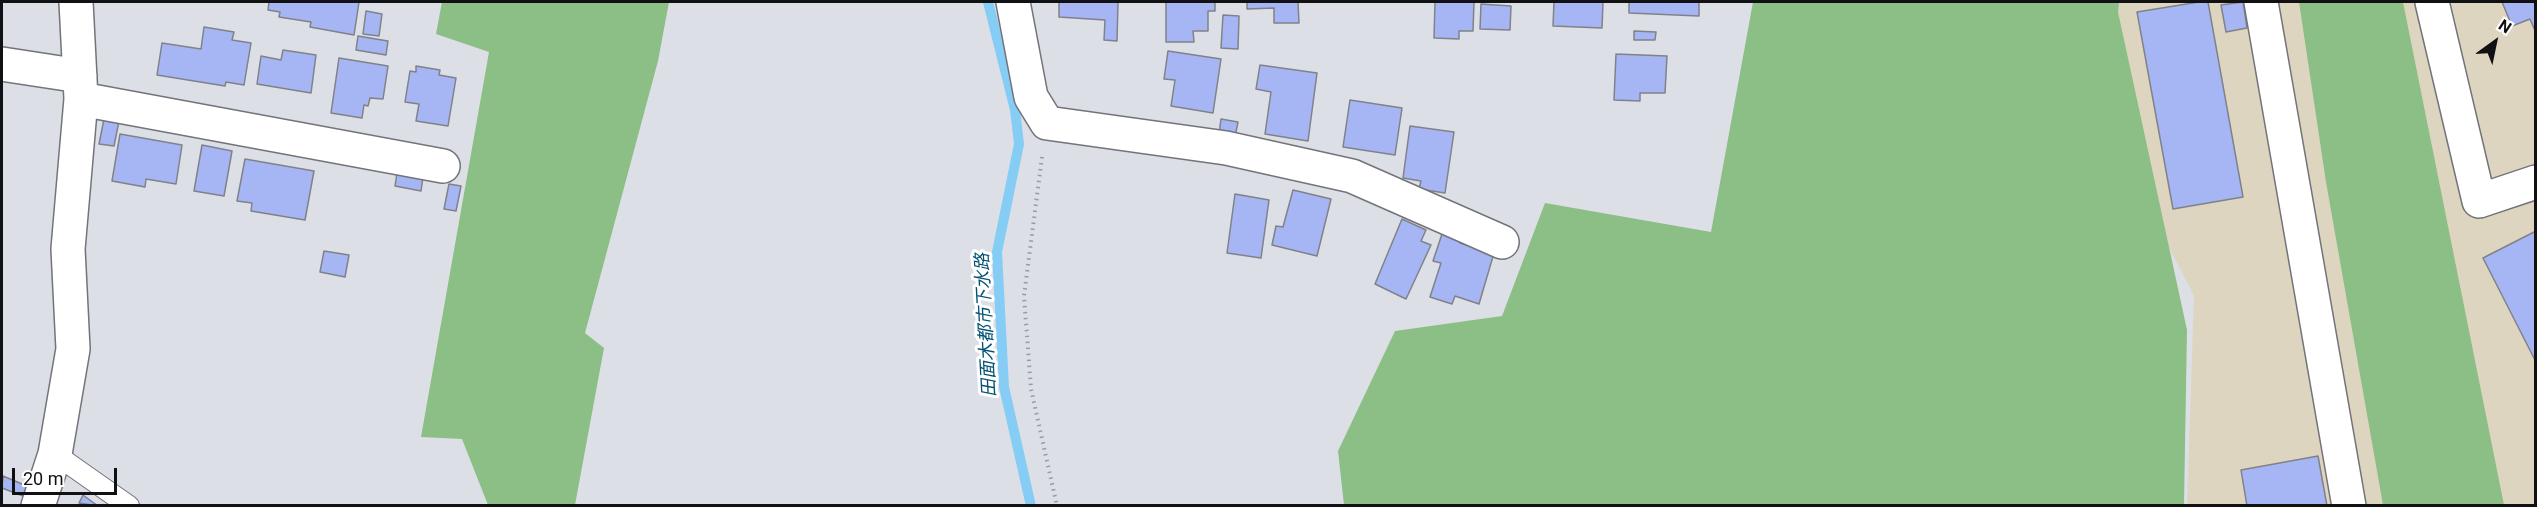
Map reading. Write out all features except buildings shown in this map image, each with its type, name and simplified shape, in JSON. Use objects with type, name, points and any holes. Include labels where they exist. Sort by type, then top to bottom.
[{"type":"street","points":[[38,506],[55,454],[73,349],[68,249],[80,88],[76,2]]},
{"type":"street","points":[[1013,2],[1031,98],[1047,123],[1226,148],[1352,176],[1502,242]]},
{"type":"street","points":[[2261,2],[2349,506]]},
{"type":"street","points":[[2432,2],[2479,201],[2535,182]]},
{"type":"street","points":[[2,64],[80,88],[443,166]]},
{"type":"lane","points":[[55,454],[129,506]]},
{"type":"path","points":[[1047,123],[1024,296],[1031,389],[1057,506]]},
{"type":"shaded area","points":[[2113,2],[2535,2],[2535,505],[2187,505],[2194,296],[2151,212]]},
{"type":"green space","points":[[442,2],[669,2],[658,61],[585,333],[604,348],[575,505],[488,505],[462,439],[421,437],[489,52],[436,34]]},
{"type":"green space","points":[[1753,2],[2119,2],[2118,12],[2187,330],[2184,505],[1344,505],[1338,451],[1395,331],[1502,316],[1545,203],[1711,232]]},
{"type":"green space","points":[[2299,2],[2403,2],[2504,505],[2383,505],[2326,182]]},
{"type":"waterway","name":"田面木都市下水路","points":[[988,2],[1015,110],[1019,144],[997,252],[1004,387],[1031,506]]}]
